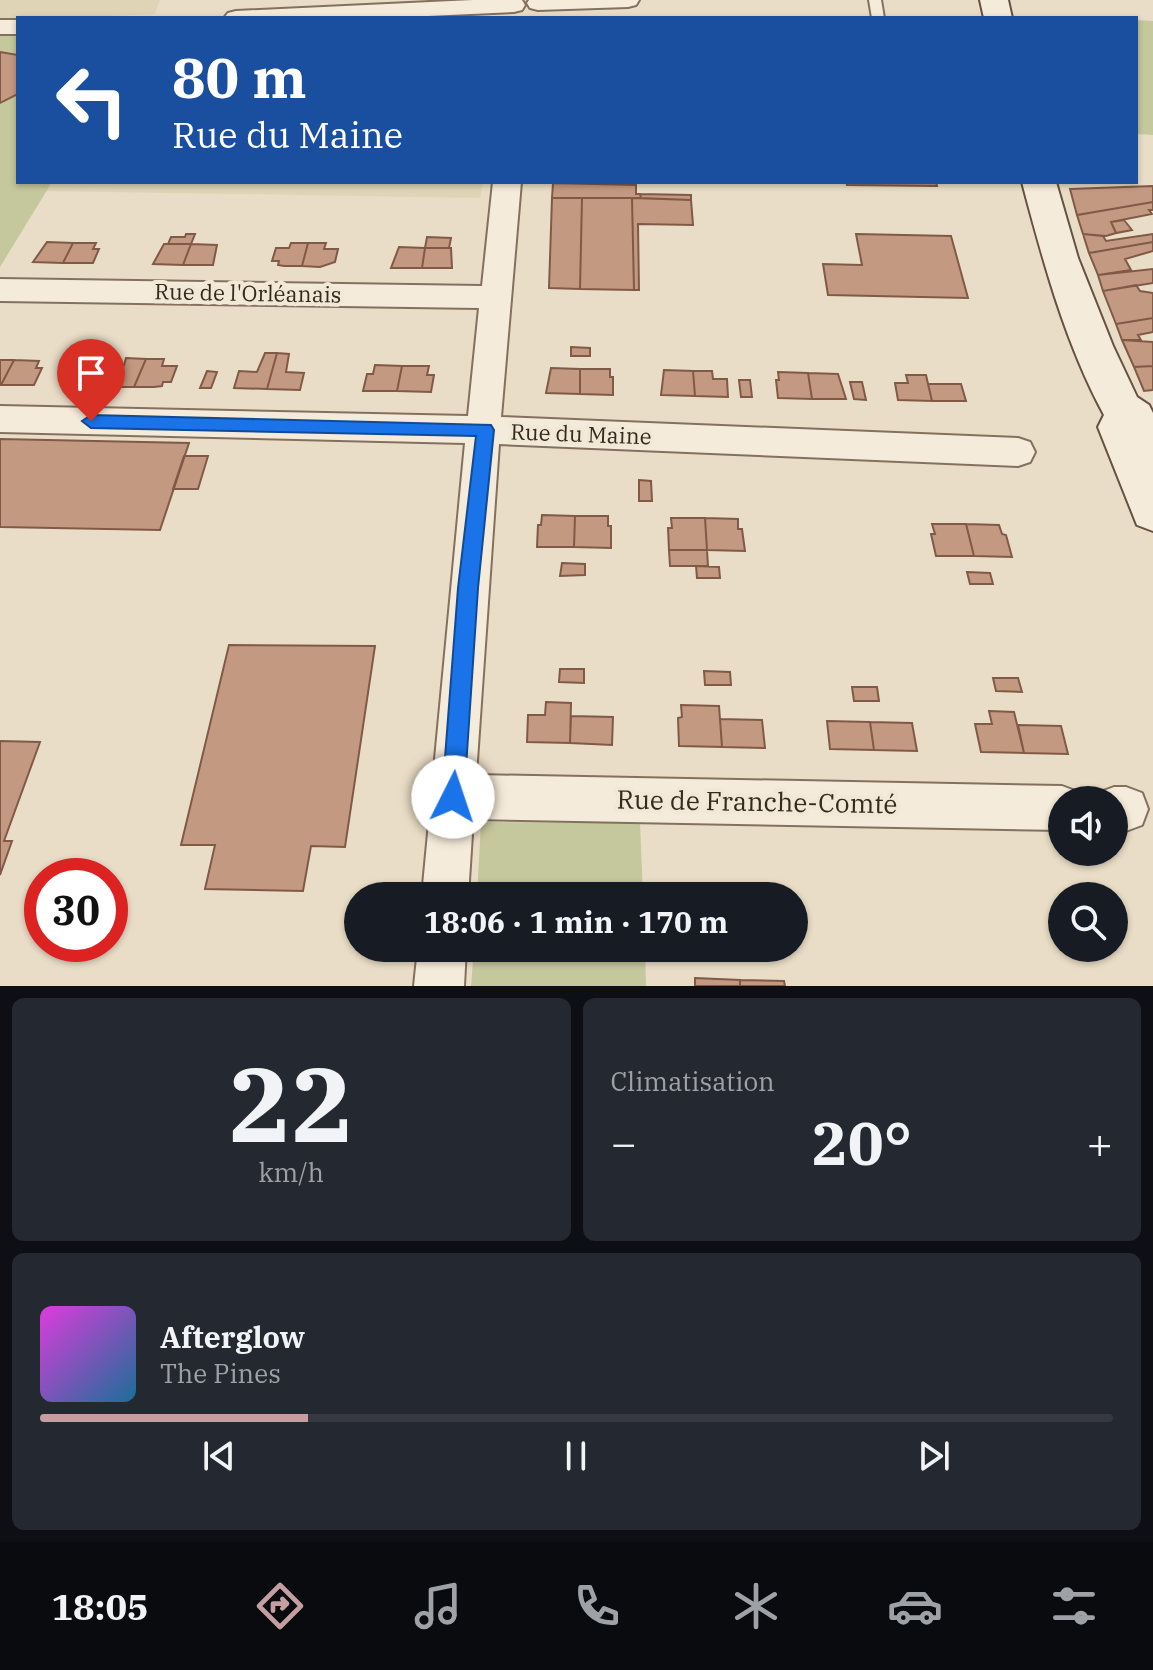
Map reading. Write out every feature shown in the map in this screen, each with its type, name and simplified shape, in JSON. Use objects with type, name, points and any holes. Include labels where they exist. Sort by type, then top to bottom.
[{"type":"main road","points":[[1040,184],[1060,258],[1093,346],[1121,408],[1134,416],[1153,454]]},
{"type":"main road","points":[[1121,408],[1115,414],[1153,512]]},
{"type":"street","points":[[284,16],[628,0]]},
{"type":"street","points":[[446,882],[468,588],[507,184]]},
{"type":"street","name":"Rue de l'Orléanais","points":[[0,290],[496,297]]},
{"type":"street","name":"Rue du Maine","points":[[0,419],[485,430],[1018,452]]},
{"type":"street","name":"Rue de Franche-Comté","points":[[453,797],[1048,808]]},
{"type":"street","points":[[439,986],[441,962]]},
{"type":"shaded area","points":[[0,0],[160,0],[155,14],[16,16],[16,20],[0,21]]},
{"type":"shaded area","points":[[51,184],[483,184],[480,198],[46,191]]},
{"type":"green space","points":[[1138,20],[1153,21],[1153,135],[1138,134]]},
{"type":"green space","points":[[0,35],[16,35],[16,184],[51,184],[0,267]]},
{"type":"green space","points":[[481,822],[640,823],[642,882],[478,882]]},
{"type":"green space","points":[[473,962],[645,962],[646,986],[471,986]]},
{"type":"building","points":[[0,52],[16,55],[16,95],[0,103]]},
{"type":"building","points":[[553,184],[594,184],[636,185],[636,194],[640,194],[641,198],[552,198]]},
{"type":"building","points":[[936,184],[937,186],[847,185]]},
{"type":"building","points":[[1153,186],[1153,202],[1077,215],[1070,189]]},
{"type":"building","points":[[640,194],[691,195],[691,200],[641,198]]},
{"type":"building","points":[[552,198],[582,198],[580,289],[549,288]]},
{"type":"building","points":[[582,198],[632,198],[634,290],[580,289]]},
{"type":"building","points":[[632,198],[691,200],[693,225],[638,224],[639,290],[634,290]]},
{"type":"building","points":[[1153,202],[1153,210],[1149,210],[1152,214],[1111,222],[1116,233],[1106,236],[1083,234],[1077,215]]},
{"type":"building","points":[[1124,220],[1132,230],[1116,233],[1111,222]]},
{"type":"building","points":[[186,234],[195,234],[191,244],[168,244],[171,237],[185,237]]},
{"type":"building","points":[[856,234],[951,236],[968,298],[828,295],[823,264],[862,265]]},
{"type":"building","points":[[1083,234],[1103,236],[1106,241],[1153,234],[1153,242],[1089,253]]},
{"type":"building","points":[[427,237],[451,238],[449,248],[425,248]]},
{"type":"building","points":[[47,242],[73,243],[63,263],[33,262]]},
{"type":"building","points":[[1153,242],[1153,251],[1125,259],[1131,270],[1098,275],[1089,253]]},
{"type":"building","points":[[73,243],[96,243],[93,249],[99,249],[93,263],[63,263]]},
{"type":"building","points":[[291,243],[308,243],[302,266],[278,265],[279,261],[272,261],[276,248],[289,248]]},
{"type":"building","points":[[308,243],[326,243],[324,249],[338,249],[335,262],[320,267],[302,266]]},
{"type":"building","points":[[164,244],[191,244],[183,265],[153,264]]},
{"type":"building","points":[[191,244],[217,245],[213,265],[183,265]]},
{"type":"building","points":[[399,247],[425,248],[422,268],[391,268]]},
{"type":"building","points":[[425,248],[451,248],[452,268],[422,268]]},
{"type":"building","points":[[1153,269],[1153,283],[1103,291],[1098,275]]},
{"type":"building","points":[[1136,285],[1140,291],[1153,293],[1153,318],[1116,324],[1103,291]]},
{"type":"building","points":[[1153,318],[1153,332],[1138,335],[1141,340],[1122,340],[1116,324]]},
{"type":"building","points":[[1122,340],[1153,342],[1153,366],[1134,367]]},
{"type":"building","points":[[571,347],[590,348],[590,356],[571,356]]},
{"type":"building","points":[[265,353],[277,353],[267,389],[234,388],[239,371],[257,372]]},
{"type":"building","points":[[277,353],[289,354],[286,372],[304,373],[300,390],[267,389]]},
{"type":"building","points":[[126,358],[146,359],[134,387],[114,387],[108,385],[110,381],[102,381],[109,365],[124,365]]},
{"type":"building","points":[[146,359],[164,359],[162,366],[177,366],[171,382],[163,382],[162,386],[134,387]]},
{"type":"building","points":[[0,360],[14,360],[1,385],[0,385]]},
{"type":"building","points":[[14,360],[39,361],[36,368],[42,368],[34,385],[1,385]]},
{"type":"building","points":[[375,365],[402,366],[397,391],[363,391],[367,374],[373,374]]},
{"type":"building","points":[[402,366],[429,366],[427,375],[434,375],[431,392],[397,391]]},
{"type":"building","points":[[1153,366],[1153,390],[1144,391],[1134,367]]},
{"type":"building","points":[[551,368],[580,369],[580,394],[546,393]]},
{"type":"building","points":[[580,369],[610,369],[613,395],[580,394]]},
{"type":"building","points":[[664,370],[693,371],[695,396],[661,395]]},
{"type":"building","points":[[207,371],[217,372],[211,388],[200,388]]},
{"type":"building","points":[[693,371],[712,371],[713,379],[727,379],[728,397],[695,396]]},
{"type":"building","points":[[778,372],[808,373],[812,399],[778,398]]},
{"type":"building","points":[[808,373],[838,374],[846,399],[812,399]]},
{"type":"building","points":[[906,375],[926,375],[932,401],[898,400],[895,383],[908,383]]},
{"type":"building","points":[[739,380],[750,380],[752,397],[741,397]]},
{"type":"building","points":[[850,382],[862,382],[866,400],[854,399]]},
{"type":"building","points":[[928,384],[961,384],[966,401],[932,401]]},
{"type":"building","points":[[0,439],[189,443],[160,530],[0,527]]},
{"type":"building","points":[[184,456],[208,456],[198,489],[173,489]]},
{"type":"building","points":[[639,480],[651,481],[652,501],[639,501]]},
{"type":"building","points":[[542,515],[575,516],[574,547],[537,547],[538,525],[541,525]]},
{"type":"building","points":[[575,516],[608,516],[611,548],[574,547]]},
{"type":"building","points":[[671,518],[705,518],[707,550],[669,550]]},
{"type":"building","points":[[705,518],[738,519],[745,551],[707,550]]},
{"type":"building","points":[[932,524],[966,524],[974,556],[936,556]]},
{"type":"building","points":[[966,524],[999,525],[1002,534],[1006,535],[1012,557],[974,556]]},
{"type":"building","points":[[669,550],[707,550],[708,566],[670,566]]},
{"type":"building","points":[[562,563],[585,564],[585,575],[560,576]]},
{"type":"building","points":[[696,566],[719,567],[720,578],[697,578]]},
{"type":"building","points":[[967,572],[990,573],[993,584],[970,584]]},
{"type":"building","points":[[229,645],[375,646],[345,847],[311,846],[303,891],[205,889],[215,845],[181,845]]},
{"type":"building","points":[[560,669],[584,669],[584,683],[559,682]]},
{"type":"building","points":[[704,671],[730,672],[731,685],[705,685]]},
{"type":"building","points":[[993,678],[1018,678],[1022,692],[996,691]]},
{"type":"building","points":[[852,687],[877,687],[879,701],[854,701]]},
{"type":"building","points":[[546,702],[571,703],[570,743],[527,742],[528,715],[545,715]]},
{"type":"building","points":[[681,705],[719,706],[722,747],[679,746]]},
{"type":"building","points":[[989,711],[1014,712],[1024,753],[981,752],[975,724],[992,724]]},
{"type":"building","points":[[571,716],[613,717],[612,745],[570,743]]},
{"type":"building","points":[[720,719],[762,720],[765,748],[722,747]]},
{"type":"building","points":[[827,721],[870,722],[874,750],[830,749]]},
{"type":"building","points":[[870,722],[912,723],[917,751],[874,750]]},
{"type":"building","points":[[1018,725],[1061,726],[1068,754],[1024,753]]},
{"type":"building","points":[[0,741],[40,742],[4,841],[12,841],[0,875]]},
{"type":"building","points":[[695,978],[740,980],[740,986],[695,986]]},
{"type":"building","points":[[740,980],[784,981],[785,986],[740,986]]},
{"type":"route","points":[[91,421],[485,430],[468,588],[453,797]]}]
